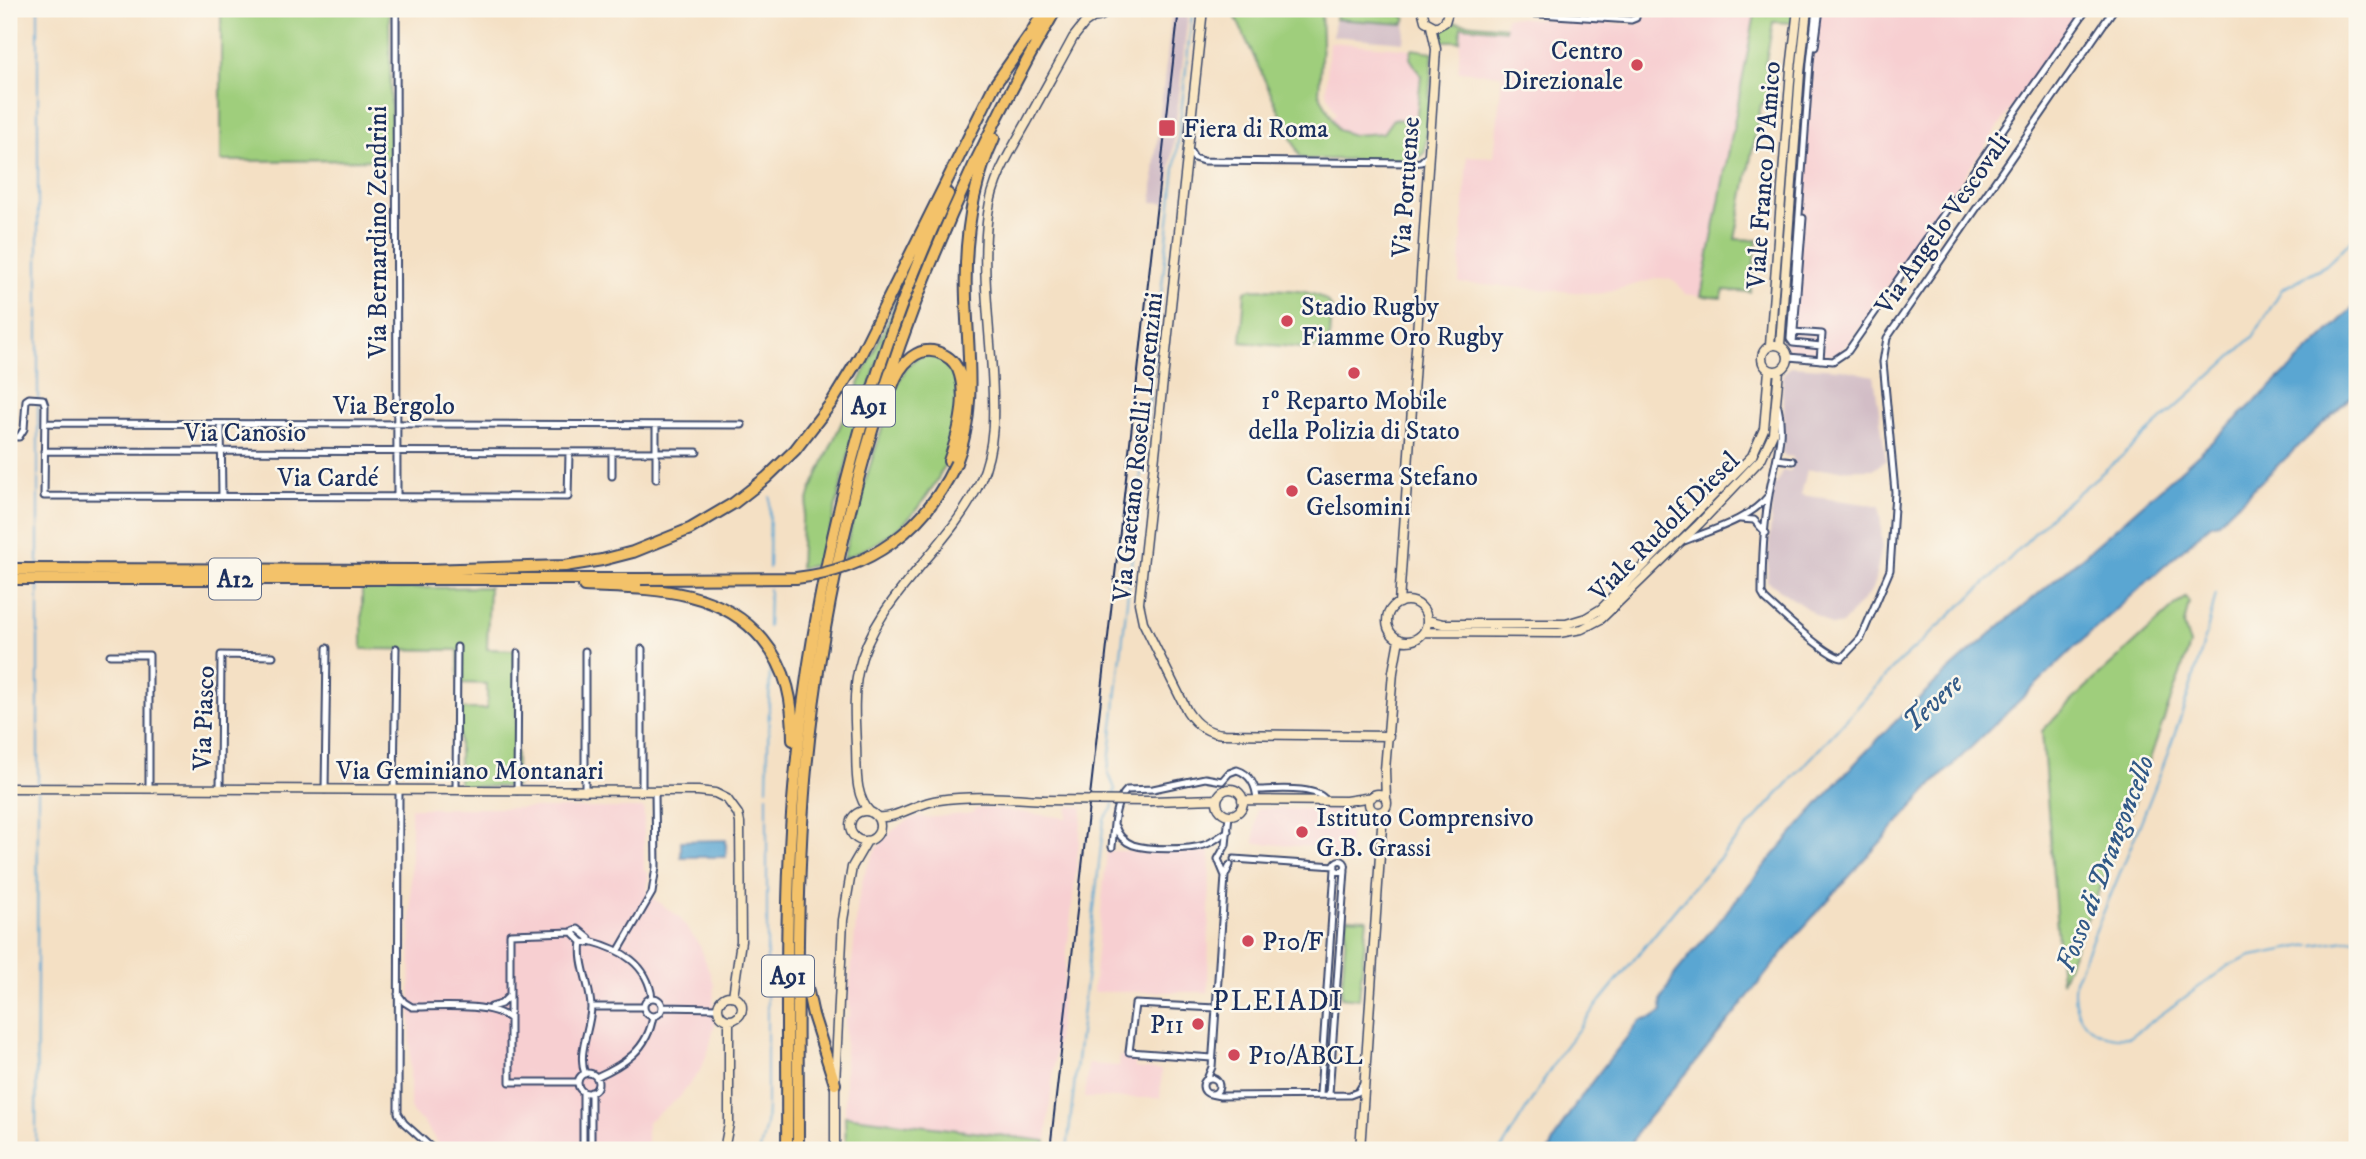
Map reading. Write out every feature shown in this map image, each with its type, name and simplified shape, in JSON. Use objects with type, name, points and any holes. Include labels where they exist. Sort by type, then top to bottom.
[{"type":"highway","name":"A91","points":[[787,1150],[789,864],[793,802],[804,693],[825,571],[873,391],[906,295],[944,203],[985,118],[1045,9]]},
{"type":"highway","name":"A91","points":[[798,1150],[798,938],[806,778],[821,649],[838,557],[877,413],[932,255],[1015,80],[1056,9]]},
{"type":"highway","points":[[426,575],[565,566],[602,560],[657,543],[690,529],[734,503],[766,478],[808,435],[843,385],[860,356],[994,86],[1029,36]]},
{"type":"highway","points":[[426,575],[505,573],[641,576],[789,572],[842,562],[877,545],[904,526],[930,497],[965,437],[969,406],[965,282],[970,216],[981,168],[1013,97],[1015,80]]},
{"type":"highway","points":[[877,413],[887,401],[894,379],[908,360],[928,350],[945,355],[959,371],[962,388],[952,462]]},
{"type":"highway","name":"A12","points":[[9,569],[31,574],[426,575]]},
{"type":"highway","name":"A12","points":[[9,579],[31,574]]},
{"type":"highway","points":[[426,575],[656,589],[701,598],[729,610],[745,621],[767,644],[787,679],[793,715],[793,802]]},
{"type":"highway","points":[[798,938],[810,1005],[835,1084]]},
{"type":"street","name":"Via Bernardino Zendrini","points":[[396,9],[397,497]]},
{"type":"street","points":[[1086,9],[1088,14],[1094,17]]},
{"type":"street","points":[[880,830],[874,814],[861,799],[857,765],[856,692],[862,657],[884,616],[970,500],[982,478],[990,451],[993,416],[986,261],[986,228],[992,194],[1007,159],[1073,38],[1084,24],[1094,17],[1102,16],[1107,9]]},
{"type":"street","points":[[1117,9],[1174,10]]},
{"type":"street","name":"Via Gaetano Roselli Lorenzini","points":[[1203,9],[1139,603],[1141,618],[1187,711],[1194,721],[1209,731],[1224,734],[1389,736]]},
{"type":"street","points":[[1419,11],[1424,21],[1431,26],[1444,24],[1449,9]]},
{"type":"street","points":[[1465,9],[1632,20],[1637,16],[1637,9]]},
{"type":"street","name":"Viale Franco D'Amico","points":[[1775,345],[1791,69],[1798,9]]},
{"type":"street","name":"Viale Franco D'Amico","points":[[1775,345],[1807,9]]},
{"type":"street","points":[[1793,343],[1818,9]]},
{"type":"street","points":[[1793,343],[1790,339],[1810,63],[1818,9]]},
{"type":"street","points":[[1789,357],[1833,361],[1848,351],[2087,9]]},
{"type":"street","name":"Via Angelo Vescovali","points":[[1766,533],[1762,592],[1764,598],[1833,656],[1843,657],[1856,645],[1869,621],[1890,570],[1895,492],[1883,362],[1887,338],[2114,9]]},
{"type":"street","name":"Via Portuense","points":[[1399,603],[1436,48],[1431,26]]},
{"type":"street","points":[[1188,148],[1194,158],[1203,161],[1415,163],[1424,160],[1429,152]]},
{"type":"street","points":[[1794,332],[1822,334],[1820,360]]},
{"type":"street","points":[[1793,343],[1821,346]]},
{"type":"street","points":[[1775,345],[1786,350],[1789,357],[1786,366],[1774,370],[1763,364],[1762,355],[1775,345]]},
{"type":"street","name":"Viale Rudolf Diesel","points":[[1424,632],[1548,634],[1582,629],[1608,613],[1679,544],[1762,456],[1773,433],[1776,401],[1774,370]]},
{"type":"street","name":"Viale Rudolf Diesel","points":[[1427,620],[1443,624],[1559,625],[1581,620],[1598,611],[1752,456],[1764,429],[1774,370]]},
{"type":"street","points":[[9,437],[19,437],[23,433],[25,402],[36,398],[44,402],[44,451]]},
{"type":"street","points":[[1766,533],[1769,495],[1777,459],[1780,419],[1776,401]]},
{"type":"street","name":"Via Bergolo","points":[[45,422],[742,425]]},
{"type":"street","points":[[221,424],[222,496]]},
{"type":"street","points":[[656,425],[656,479]]},
{"type":"street","name":"Via Canosio","points":[[44,451],[697,452]]},
{"type":"street","name":"Via Cardé","points":[[44,451],[44,496],[568,497],[569,453]]},
{"type":"street","points":[[612,453],[612,476]]},
{"type":"street","points":[[1777,459],[1793,461]]},
{"type":"street","points":[[1740,519],[1757,508],[1769,495]]},
{"type":"street","points":[[1679,544],[1740,519],[1767,516]]},
{"type":"street","points":[[1740,519],[1754,520],[1766,533]]},
{"type":"street","points":[[1411,601],[1423,608],[1427,620],[1424,632],[1415,639],[1399,639],[1390,631],[1388,625],[1390,612],[1399,603],[1411,601]]},
{"type":"street","points":[[1336,801],[1376,810],[1387,805],[1385,770],[1393,667],[1399,639]]},
{"type":"street","points":[[456,789],[457,647]]},
{"type":"street","points":[[324,790],[327,648]]},
{"type":"street","points":[[396,648],[398,1113],[404,1123],[434,1150]]},
{"type":"street","points":[[642,649],[642,792]]},
{"type":"street","points":[[585,651],[585,792]]},
{"type":"street","points":[[517,791],[519,653]]},
{"type":"street","points":[[110,655],[149,655],[149,789]]},
{"type":"street","name":"Via Piasco","points":[[220,789],[221,655],[273,656]]},
{"type":"street","points":[[1229,815],[1218,808],[1217,799],[1229,773],[1238,770],[1248,775],[1257,800]]},
{"type":"street","points":[[1360,1150],[1381,842],[1376,810],[1369,802],[1385,770]]},
{"type":"street","points":[[1112,847],[1114,822],[1121,796],[1127,790],[1153,789],[1205,778],[1236,791],[1242,800],[1239,811],[1229,815]]},
{"type":"street","name":"Via Geminiano Montanari","points":[[9,788],[456,789],[715,793],[727,799],[738,814],[741,838],[741,942],[733,996]]},
{"type":"street","points":[[1255,790],[1315,791],[1326,801]]},
{"type":"street","points":[[620,950],[652,893],[656,867],[655,792]]},
{"type":"street","points":[[1242,800],[1336,801],[1381,795],[1386,800]]},
{"type":"street","points":[[835,1150],[835,1084],[845,905],[854,862],[867,841],[875,837],[892,817],[919,804],[937,800],[1217,799]]},
{"type":"street","points":[[867,841],[858,839],[850,827],[856,814],[892,817]]},
{"type":"street","points":[[1225,876],[1218,859],[1227,841],[1229,815]]},
{"type":"street","points":[[1114,822],[1118,834],[1130,844],[1142,847],[1206,847],[1228,831]]},
{"type":"street","points":[[1227,841],[1232,855],[1225,876],[1212,1068],[1223,1092],[1232,1095]]},
{"type":"street","points":[[1223,852],[1335,867],[1341,872],[1345,870]]},
{"type":"street","points":[[1320,1094],[1335,867],[1337,862],[1343,861],[1345,870],[1329,1094]]},
{"type":"street","points":[[1222,865],[1230,865]]},
{"type":"street","points":[[578,1082],[510,1082],[510,934],[573,932],[576,929],[581,930],[590,941]]},
{"type":"street","points":[[573,932],[582,942],[590,941],[620,950],[642,971],[651,989],[652,999]]},
{"type":"street","points":[[582,942],[581,954],[590,986],[591,1007],[582,1055],[585,1074]]},
{"type":"street","points":[[398,994],[412,1007],[485,1008],[501,1012],[510,1019]]},
{"type":"street","points":[[1327,998],[1334,994],[1336,999]]},
{"type":"street","points":[[485,1008],[501,1003],[510,995]]},
{"type":"street","points":[[733,996],[742,1004],[742,1012],[729,1021],[720,1015],[718,1008],[721,1000],[733,996]]},
{"type":"street","points":[[596,1077],[632,1057],[646,1036],[653,1017],[660,1013],[662,1007],[659,1001],[652,999],[648,1000],[644,1007]]},
{"type":"street","points":[[501,1003],[510,1007]]},
{"type":"street","points":[[1212,1058],[1129,1052],[1135,1004],[1216,1008]]},
{"type":"street","points":[[398,1020],[412,1007]]},
{"type":"street","points":[[501,1012],[510,1007]]},
{"type":"street","points":[[591,1007],[644,1007]]},
{"type":"street","points":[[644,1007],[648,1015],[653,1017]]},
{"type":"street","points":[[662,1007],[718,1008]]},
{"type":"street","points":[[724,1150],[728,1129],[729,1021]]},
{"type":"street","points":[[837,1042],[840,1050],[841,1150]]},
{"type":"street","points":[[1212,1068],[1203,1088],[1210,1094],[1350,1095],[1357,1097],[1363,1108]]},
{"type":"street","points":[[583,1150],[583,1092],[578,1082],[585,1074],[596,1077]]},
{"type":"street","points":[[583,1092],[591,1092],[597,1086],[596,1077]]},
{"type":"street","points":[[1207,1079],[1217,1082]]},
{"type":"street","points":[[1350,1095],[1358,1092],[1365,1079]]},
{"type":"street","points":[[1210,1094],[1217,1091],[1217,1082]]},
{"type":"street","points":[[591,1092],[591,1150]]},
{"type":"street","points":[[835,1119],[839,1130]]},
{"type":"shaded area","points":[[1340,9],[1401,14],[1406,19],[1404,42],[1333,36],[1335,19]]},
{"type":"shaded area","points":[[1642,9],[1756,9],[1701,296],[1685,294],[1678,284],[1659,278],[1600,294],[1459,283],[1467,156],[1494,157],[1502,75],[1458,71],[1461,26],[1504,30],[1506,17],[1640,24]]},
{"type":"shaded area","points":[[1811,9],[2080,9],[1850,341],[1836,355],[1798,354],[1790,351],[1784,342]]},
{"type":"shaded area","points":[[1172,14],[1188,15],[1167,203],[1152,202]]},
{"type":"shaded area","points":[[1329,42],[1412,49],[1410,59],[1421,76],[1416,121],[1399,121],[1383,133],[1353,135],[1338,130],[1332,119],[1336,114],[1326,91]]},
{"type":"shaded area","points":[[1791,366],[1841,369],[1874,376],[1886,460],[1874,469],[1807,470],[1801,495],[1880,506],[1882,546],[1873,589],[1842,624],[1832,626],[1767,581],[1773,484],[1777,484],[1782,471],[1791,471],[1793,457],[1784,456],[1782,453],[1783,374]]},
{"type":"shaded area","points":[[1068,806],[1083,807],[1046,1141],[845,1116],[845,1017],[850,1017],[849,994],[858,902],[864,874],[877,847],[892,831],[910,819],[921,816],[925,818],[973,813],[975,809],[986,808],[1067,818]]},
{"type":"shaded area","points":[[411,808],[644,808],[644,871],[648,872],[648,894],[679,917],[700,946],[714,984],[713,1013],[716,1018],[709,1049],[700,1071],[679,1098],[647,1122],[647,1150],[443,1150],[423,1122],[413,1114],[410,1108]]},
{"type":"shaded area","name":"Istituto Comprensivo G.B. Grassi","points":[[1257,808],[1346,810],[1351,813],[1348,856],[1346,858],[1331,855],[1328,848],[1254,843]]},
{"type":"shaded area","points":[[1107,851],[1210,851],[1208,992],[1093,992]]},
{"type":"shaded area","points":[[1120,1056],[1135,1057],[1135,1068],[1162,1070],[1160,1098],[1084,1098],[1088,1064],[1119,1066]]},
{"type":"green space","points":[[1232,9],[1321,9],[1319,93],[1338,130],[1353,135],[1383,133],[1393,119],[1416,121],[1421,76],[1410,58],[1412,49],[1433,52],[1425,152],[1416,160],[1300,157]]},
{"type":"green space","points":[[1340,9],[1401,14],[1406,19],[1403,24],[1335,19]]},
{"type":"green space","points":[[1756,9],[1793,9],[1792,23],[1773,22],[1765,66],[1775,69],[1769,100],[1761,105],[1735,239],[1757,240],[1750,292],[1724,290],[1721,298],[1701,296]]},
{"type":"green space","points":[[221,10],[389,11],[392,160],[221,161]]},
{"type":"green space","points":[[1453,22],[1505,27],[1505,30],[1461,26],[1460,41],[1440,41],[1438,31]]},
{"type":"green space","points":[[902,283],[853,436],[822,564],[800,568],[802,521],[811,490]]},
{"type":"green space","name":"Stadio Rugby Fiamme Oro Rugby","points":[[1245,291],[1296,291],[1318,296],[1332,308],[1330,337],[1321,346],[1312,349],[1241,342]]},
{"type":"green space","points":[[935,354],[949,363],[958,384],[958,414],[944,467],[937,481],[907,520],[877,542],[843,559],[855,512],[896,386],[908,365],[918,357]]},
{"type":"green space","points":[[489,587],[487,649],[516,650],[516,787],[459,786],[459,709],[487,709],[487,684],[459,683],[458,650],[362,649],[362,589]]},
{"type":"green space","points":[[2185,597],[2189,602],[2184,625],[2190,645],[2130,815],[2061,982],[2042,731]]},
{"type":"green space","points":[[1347,918],[1367,919],[1359,999],[1341,997]]},
{"type":"green space","points":[[845,1116],[1046,1141],[1045,1150],[846,1150]]},
{"type":"water","name":"Tevere","points":[[2357,304],[2357,391],[2218,522],[2211,524],[2075,647],[1933,784],[1802,929],[1638,1130],[1628,1150],[1549,1150],[1579,1099],[1640,1021],[1662,1012],[1661,1000],[1675,974],[1769,861],[1866,751],[1980,642],[2148,500]]},
{"type":"water","points":[[726,840],[726,857],[681,857],[681,841]]},
{"type":"waterway","points":[[38,9],[38,565]]},
{"type":"waterway","points":[[1113,798],[1115,789],[1108,772],[1192,15]]},
{"type":"waterway","points":[[1501,1150],[1561,1052],[1600,1001],[1696,884],[1895,666],[1989,580],[2054,513],[2122,456],[2253,337],[2282,289],[2326,265],[2357,235]]},
{"type":"waterway","points":[[769,568],[770,497]]},
{"type":"waterway","points":[[38,584],[38,785]]},
{"type":"waterway","points":[[768,627],[769,589]]},
{"type":"waterway","name":"Fosso di Drangoncello","points":[[2216,594],[2189,693],[2172,742],[2075,980],[2076,1005],[2080,1016],[2094,1030],[2105,1035],[2130,1037],[2228,966],[2252,956],[2310,945]]},
{"type":"waterway","points":[[767,788],[770,666]]},
{"type":"waterway","points":[[36,1150],[38,791]]},
{"type":"waterway","points":[[760,1150],[767,1106],[767,795]]},
{"type":"waterway","points":[[1067,1150],[1104,819],[1113,804]]},
{"type":"waterway","name":"Fosso di Drangoncello","points":[[2314,945],[2357,938]]},
{"type":"railway","points":[[1050,1150],[1179,9]]},
{"type":"place","name":"Centro Direzionale","points":[[1637,65]]},
{"type":"place","name":"Fiera di Roma","points":[[1167,128]]},
{"type":"place","name":"Stadio Rugby Fiamme Oro Rugby","points":[[1287,321]]},
{"type":"place","name":"1º Reparto Mobile della Polizia di Stato","points":[[1354,373]]},
{"type":"place","name":"Caserma Stefano Gelsomini","points":[[1292,491]]},
{"type":"place","name":"Istituto Comprensivo G.B. Grassi","points":[[1302,832]]},
{"type":"place","name":"P10/F","points":[[1248,941]]},
{"type":"place","name":"P11","points":[[1198,1024]]},
{"type":"place","name":"P10/ABCL","points":[[1234,1055]]},
{"type":"district","name":"PLEIADI","points":[[1278,1000]]}]
